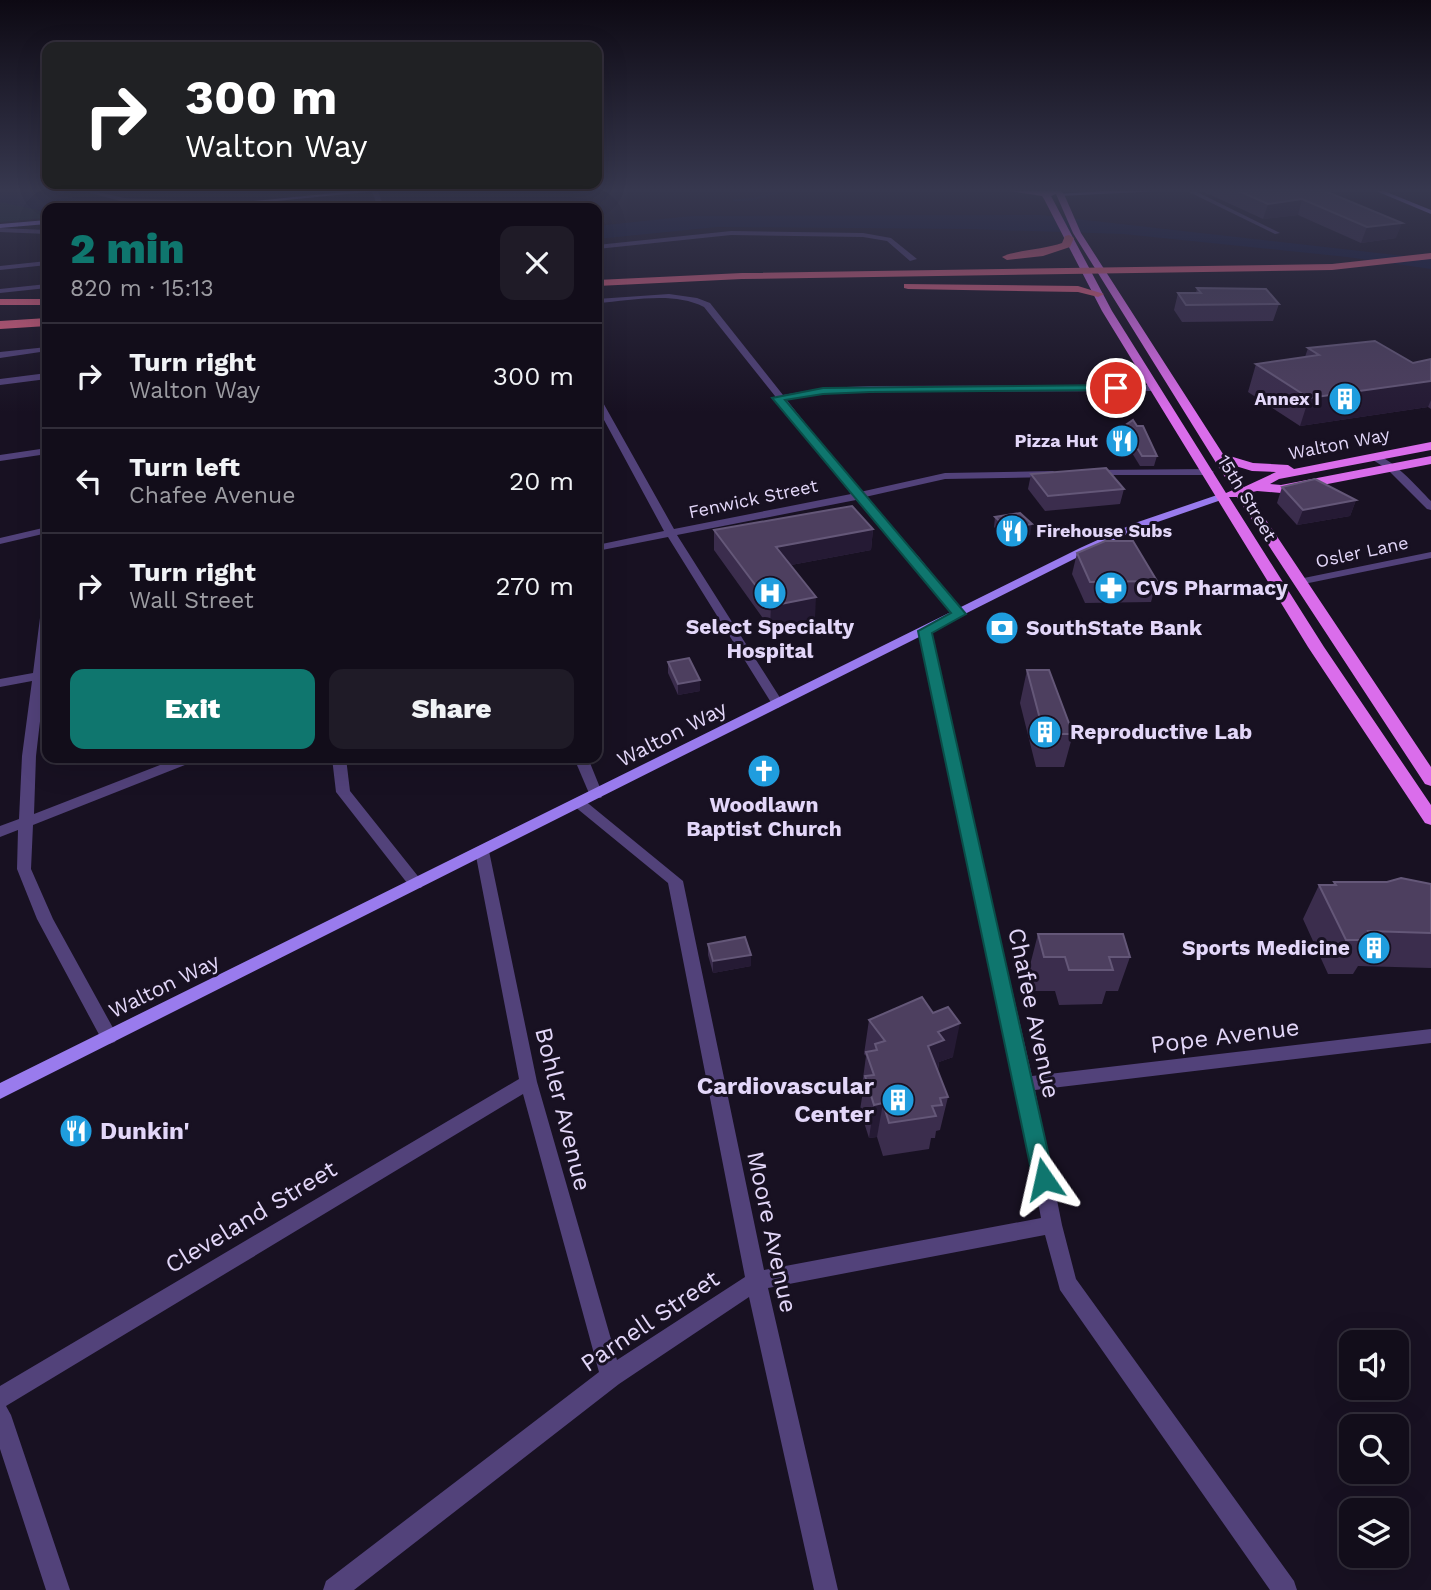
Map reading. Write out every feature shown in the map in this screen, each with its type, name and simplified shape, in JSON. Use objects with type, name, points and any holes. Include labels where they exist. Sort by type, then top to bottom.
[{"type":"highway","points":[[602,282],[824,265]]},
{"type":"highway","points":[[1085,265],[1103,272]]},
{"type":"highway","points":[[602,282],[754,276],[1056,278],[1348,265]]},
{"type":"highway","points":[[602,290],[700,285],[1300,273],[1393,265]]},
{"type":"highway","points":[[1056,278],[1076,286],[1103,272]]},
{"type":"highway","points":[[1056,278],[1098,294]]},
{"type":"highway","points":[[0,302],[42,302]]},
{"type":"highway","points":[[0,311],[42,309]]},
{"type":"highway","points":[[0,318],[42,316]]},
{"type":"highway","points":[[0,325],[42,321]]},
{"type":"main road","name":"15th Street","points":[[1084,265],[1098,294],[1316,647],[1431,819]]},
{"type":"main road","name":"15th Street","points":[[1097,265],[1299,582],[1431,780]]},
{"type":"main road","name":"Walton Way","points":[[0,1091],[1139,525],[1228,504],[1241,492],[1275,476],[1431,446]]},
{"type":"main road","points":[[1219,457],[1252,467],[1282,470],[1333,464]]},
{"type":"main road","name":"Walton Way","points":[[1256,487],[1281,489],[1431,460]]},
{"type":"street","points":[[0,268],[26,265]]},
{"type":"street","points":[[0,291],[42,287]]},
{"type":"street","points":[[602,301],[681,297],[698,299],[706,305],[858,496],[915,559],[959,614]]},
{"type":"street","points":[[0,355],[42,350]]},
{"type":"street","points":[[0,382],[42,377]]},
{"type":"street","points":[[778,398],[823,391],[870,389],[1156,388]]},
{"type":"street","points":[[602,408],[671,534],[778,704]]},
{"type":"street","points":[[0,458],[42,453]]},
{"type":"street","points":[[1373,456],[1390,467],[1431,507]]},
{"type":"street","points":[[1078,473],[1209,472]]},
{"type":"street","name":"Fenwick Street","points":[[602,547],[945,476],[1066,473]]},
{"type":"street","points":[[0,541],[42,531]]},
{"type":"street","name":"Osler Lane","points":[[1299,582],[1431,555]]},
{"type":"street","name":"Chafee Avenue","points":[[924,631],[1025,1084],[1052,1225],[1067,1283],[1285,1590]]},
{"type":"street","points":[[0,683],[42,675]]},
{"type":"street","points":[[42,686],[29,756],[24,869],[45,919],[109,1037]]},
{"type":"street","points":[[0,832],[177,763]]},
{"type":"street","points":[[340,763],[343,793],[416,884]]},
{"type":"street","name":"Moore Avenue","points":[[582,763],[587,799],[675,881],[756,1281],[826,1590]]},
{"type":"street","name":"Bohler Avenue","points":[[482,851],[528,1082],[611,1376]]},
{"type":"street","name":"Pope Avenue","points":[[1025,1084],[1431,1036]]},
{"type":"street","name":"Cleveland Street","points":[[0,1398],[528,1082]]},
{"type":"street","name":"Parnell Street","points":[[335,1590],[611,1376],[756,1281],[1052,1225]]},
{"type":"street","points":[[0,1415],[58,1590]]},
{"type":"shaded area","points":[[1404,265],[1431,265],[1431,269]]},
{"type":"building","points":[[1197,288],[1266,289],[1279,304],[1186,305],[1178,293],[1201,293]]},
{"type":"building","points":[[1375,341],[1413,363],[1431,359],[1431,381],[1309,398],[1256,364],[1319,355],[1308,348]]},
{"type":"building","points":[[1133,420],[1137,426],[1143,426],[1157,456],[1142,456],[1124,426]]},
{"type":"building","points":[[1106,468],[1124,489],[1048,496],[1031,474]]},
{"type":"building","points":[[1315,479],[1356,500],[1303,510],[1282,487]]},
{"type":"building","points":[[852,506],[873,529],[776,547],[816,597],[771,606],[714,530]]},
{"type":"building","points":[[1020,513],[1032,524],[1008,529],[995,517]]},
{"type":"building","points":[[1105,541],[1133,541],[1157,581],[1090,582],[1077,553]]},
{"type":"building","points":[[689,658],[700,680],[678,684],[668,662]]},
{"type":"building","points":[[1027,670],[1049,670],[1073,734],[1044,734]]},
{"type":"building","points":[[1401,878],[1431,884],[1431,933],[1368,931],[1372,940],[1346,940],[1319,885],[1336,885],[1334,882],[1387,882]]},
{"type":"building","points":[[1038,934],[1123,934],[1130,957],[1109,957],[1113,970],[1069,970],[1065,957],[1044,957]]},
{"type":"building","points":[[745,937],[751,955],[713,961],[708,944]]},
{"type":"building","points":[[922,997],[933,1013],[948,1007],[960,1023],[938,1032],[944,1040],[928,1046],[948,1097],[940,1098],[942,1105],[932,1106],[936,1116],[889,1123],[883,1103],[874,1105],[865,1076],[874,1075],[866,1052],[877,1050],[875,1044],[885,1041],[869,1020]]},
{"type":"place","name":"Annex I","points":[[1345,399]]},
{"type":"place","name":"Pizza Hut","points":[[1122,441]]},
{"type":"place","name":"Firehouse Subs","points":[[1012,531]]},
{"type":"place","name":"CVS Pharmacy","points":[[1111,588]]},
{"type":"place","name":"Select Specialty Hospital","points":[[770,593]]},
{"type":"place","name":"SouthState Bank","points":[[1002,628]]},
{"type":"place","name":"Reproductive Lab","points":[[1045,732]]},
{"type":"place","name":"Woodlawn Baptist Church","points":[[764,771]]},
{"type":"place","name":"Sports Medicine","points":[[1374,948]]},
{"type":"place","name":"Cardiovascular Center","points":[[898,1100]]},
{"type":"place","name":"Dunkin'","points":[[76,1131]]},
{"type":"route","points":[[1044,1179],[924,631],[959,614],[778,398],[823,391],[870,389],[1116,388]]}]
